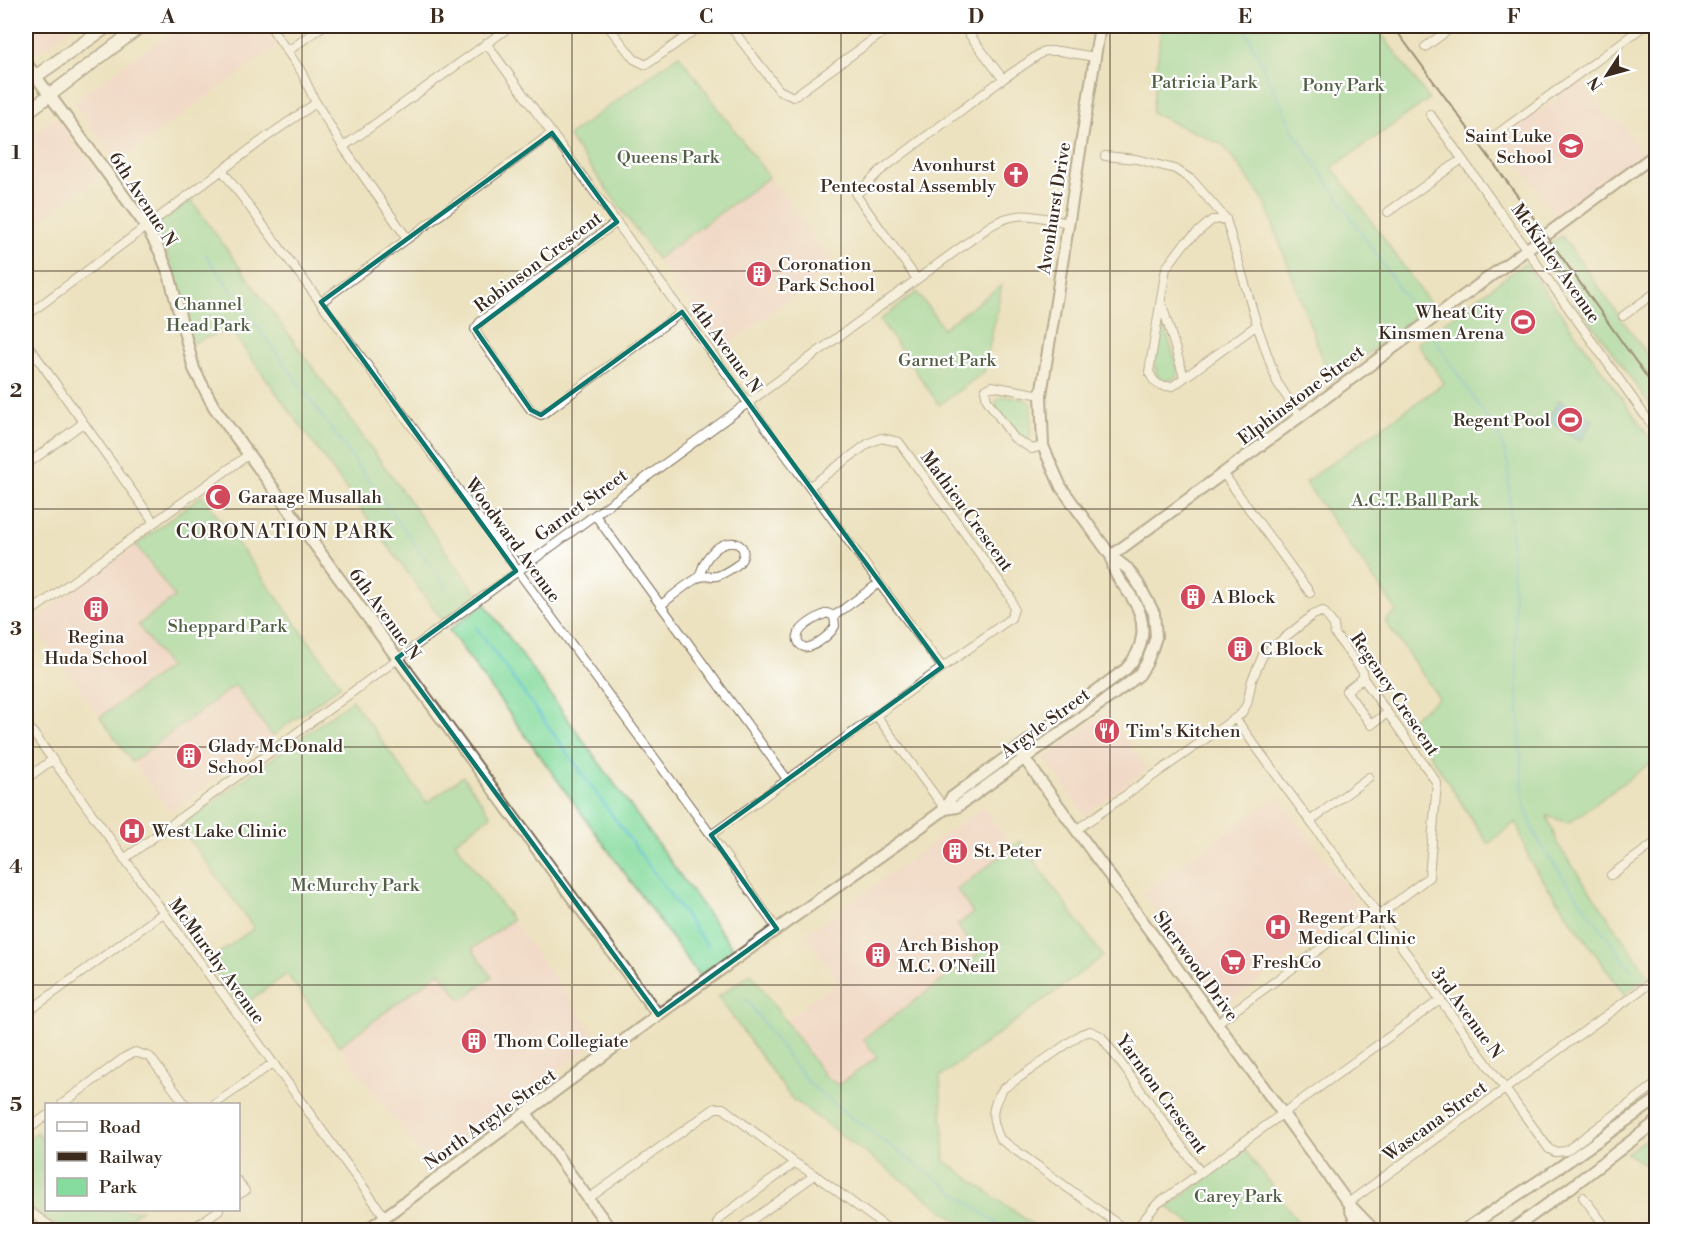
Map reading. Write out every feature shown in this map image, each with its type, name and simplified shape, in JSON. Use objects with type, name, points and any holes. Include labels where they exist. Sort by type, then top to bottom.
[{"type":"main road","points":[[30,79],[108,26]]},
{"type":"main road","points":[[26,113],[141,26]]},
{"type":"street","points":[[270,26],[301,71],[316,103],[343,147],[407,238]]},
{"type":"street","points":[[288,51],[323,26]]},
{"type":"street","points":[[343,147],[511,26]]},
{"type":"street","points":[[608,26],[634,59],[646,65],[701,26]]},
{"type":"street","points":[[730,26],[779,90],[793,97],[892,26]]},
{"type":"street","points":[[963,26],[1003,79]]},
{"type":"street","name":"Avonhurst Drive","points":[[1100,26],[1041,395],[1043,446],[1060,487],[1111,556],[1128,569],[1150,605],[1154,613],[1156,637],[1152,649]]},
{"type":"street","points":[[1425,46],[1454,26]]},
{"type":"street","points":[[1492,137],[1644,26]]},
{"type":"street","name":"4th Avenue N","points":[[486,43],[879,584],[942,667]]},
{"type":"street","points":[[917,279],[856,195],[880,171],[1044,51],[1095,57]]},
{"type":"street","name":"6th Avenue N","points":[[26,63],[30,79],[50,96],[146,226],[170,274],[194,369],[214,407],[658,1015]]},
{"type":"street","points":[[26,316],[316,103]]},
{"type":"street","name":"McKinley Avenue","points":[[1430,114],[1656,431]]},
{"type":"street","points":[[321,302],[552,133]]},
{"type":"street","name":"Elphinstone Street","points":[[1111,556],[1656,154]]},
{"type":"street","points":[[1105,156],[1136,159],[1175,169],[1192,180],[1226,219],[1257,325],[1277,382],[1300,417]]},
{"type":"street","points":[[1388,212],[1462,159]]},
{"type":"street","name":"Woodward Avenue","points":[[222,170],[321,302],[777,928]]},
{"type":"street","name":"Garnet Street","points":[[124,859],[516,571],[1002,219],[1019,215],[1069,223]]},
{"type":"street","points":[[1226,219],[1212,220],[1184,244],[1166,268],[1149,372],[1152,380],[1161,386],[1173,386],[1257,325]]},
{"type":"street","name":"Robinson Crescent","points":[[617,222],[481,321],[475,329],[531,410],[541,415],[682,312]]},
{"type":"street","points":[[1623,316],[1656,292]]},
{"type":"street","points":[[1160,300],[1184,377]]},
{"type":"street","points":[[26,342],[154,522]]},
{"type":"street","points":[[1041,395],[992,386],[985,390],[987,400],[1014,438],[1032,449],[1043,446]]},
{"type":"street","points":[[26,465],[83,423]]},
{"type":"street","name":"Mathieu Crescent","points":[[809,487],[869,443],[881,438],[899,442],[1010,596],[1014,609],[1011,618],[942,667]]},
{"type":"street","points":[[26,615],[248,455]]},
{"type":"street","points":[[1223,473],[1310,593]]},
{"type":"street","points":[[595,514],[787,779]]},
{"type":"street","points":[[661,605],[699,577],[705,561],[724,543],[739,544],[743,550],[743,557],[739,563],[717,576],[699,577]]},
{"type":"street","name":"Avonhurst Drive","points":[[1111,556],[1116,574],[1135,602],[1140,614],[1143,626],[1142,640]]},
{"type":"street","points":[[834,616],[879,584]]},
{"type":"street","name":"Regency Crescent","points":[[1217,1023],[1429,877],[1437,783],[1363,678],[1363,672],[1335,634],[1334,626],[1323,611],[1313,615],[1263,655],[1252,680],[1247,704],[1241,714],[1235,718]]},
{"type":"street","points":[[827,613],[834,616],[835,626],[824,638],[809,647],[799,644],[798,633],[810,622],[827,613]]},
{"type":"street","name":"Argyle Street","points":[[945,809],[951,798],[1126,669],[1139,651],[1142,640]]},
{"type":"street","name":"Argyle Street","points":[[777,928],[945,809],[957,807],[1138,675],[1146,664],[1152,649]]},
{"type":"street","points":[[711,835],[942,667]]},
{"type":"street","points":[[1363,678],[1346,691],[1371,725],[1387,713]]},
{"type":"street","points":[[876,715],[945,809]]},
{"type":"street","points":[[1076,830],[1235,718]]},
{"type":"street","name":"3rd Avenue N","points":[[1235,718],[1549,1149],[1555,1152],[1566,1151],[1656,1084]]},
{"type":"street","name":"McMurchy Avenue","points":[[26,723],[385,1217]]},
{"type":"street","name":"Sherwood Drive","points":[[1018,749],[1347,1203],[1374,1230]]},
{"type":"street","points":[[26,779],[52,760]]},
{"type":"street","points":[[1310,821],[1369,777]]},
{"type":"street","points":[[1611,875],[1656,842]]},
{"type":"street","points":[[26,890],[28,894],[26,895]]},
{"type":"street","points":[[26,1013],[163,913]]},
{"type":"street","name":"North Argyle Street","points":[[367,1230],[777,928]]},
{"type":"street","name":"Wascana Street","points":[[1347,1203],[1656,979]]},
{"type":"street","points":[[1135,1230],[1157,1204],[1440,1000]]},
{"type":"street","name":"Yarnton Crescent","points":[[1126,1230],[1000,1139],[992,1114],[996,1099],[1004,1089],[1081,1034],[1090,1031],[1101,1036],[1201,1173]]},
{"type":"street","points":[[63,1103],[135,1052],[150,1057],[184,1103]]},
{"type":"street","points":[[216,1103],[273,1063]]},
{"type":"street","points":[[1464,1230],[1656,1100]]},
{"type":"street","points":[[588,1199],[715,1108],[723,1108],[795,1163],[890,1230]]},
{"type":"street","points":[[525,1113],[611,1230]]},
{"type":"street","points":[[26,1131],[45,1117]]},
{"type":"street","points":[[1512,1230],[1656,1122]]},
{"type":"street","points":[[720,1230],[717,1223],[721,1217],[795,1163]]},
{"type":"street","points":[[738,1230],[815,1175]]},
{"type":"street","points":[[1583,1197],[1608,1230]]},
{"type":"street","name":"Sherwood Drive","points":[[1347,1203],[1360,1230]]},
{"type":"street","points":[[26,1209],[56,1230]]},
{"type":"street","points":[[190,1230],[216,1211]]},
{"type":"highlighted area","points":[[552,133],[617,222],[475,329],[531,410],[541,415],[682,312],[942,667],[711,835],[777,929],[658,1015],[397,658],[516,571],[321,302]]},
{"type":"shaded area","points":[[26,26],[74,26],[32,56],[26,48]]},
{"type":"shaded area","points":[[178,26],[261,26],[277,47],[116,162],[73,102]]},
{"type":"shaded area","name":"Saint Luke School","points":[[1581,81],[1611,122],[1617,118],[1642,153],[1559,213],[1554,213],[1500,139]]},
{"type":"shaded area","points":[[55,116],[99,177],[26,231],[26,138]]},
{"type":"shaded area","points":[[769,177],[835,266],[722,349],[657,259]]},
{"type":"shaded area","points":[[136,545],[175,597],[169,667],[100,717],[31,622]]},
{"type":"shaded area","points":[[235,684],[272,736],[170,812],[132,762]]},
{"type":"shaded area","points":[[1106,713],[1147,769],[1085,815],[1044,758]]},
{"type":"shaded area","points":[[1278,795],[1360,907],[1225,1006],[1143,893]]},
{"type":"shaded area","points":[[983,807],[1031,872],[958,925],[978,954],[863,1038],[877,1057],[838,1085],[824,1075],[786,1019],[838,981],[805,935]]},
{"type":"shaded area","points":[[512,920],[599,1040],[428,1165],[339,1046]]},
{"type":"green space","points":[[1161,26],[1376,26],[1429,99],[1332,168],[1431,305],[1331,381],[1264,200],[1223,145],[1152,113]]},
{"type":"green space","name":"Queens Park","points":[[679,55],[769,177],[657,259],[568,136]]},
{"type":"green space","name":"Channel Head Park","points":[[191,200],[477,594],[442,620],[235,336],[224,331],[190,344],[179,289],[159,240],[157,227],[159,223]]},
{"type":"green space","points":[[1562,236],[1656,367],[1656,413],[1542,255],[1542,249]]},
{"type":"green space","name":"A.C.T. Ball Park","points":[[1525,263],[1656,446],[1656,759],[1569,823],[1547,816],[1558,845],[1649,976],[1624,994],[1530,862],[1516,822],[1488,844],[1408,721],[1439,698],[1385,621],[1397,611],[1305,482],[1444,383],[1417,343]]},
{"type":"green space","name":"Garnet Park","points":[[1002,285],[984,372],[939,405],[880,320],[917,292],[943,328]]},
{"type":"green space","points":[[1164,327],[1178,370],[1177,376],[1169,381],[1159,377],[1155,365],[1160,329]]},
{"type":"green space","points":[[1002,396],[1024,399],[1031,403],[1031,434],[1027,440],[1020,439],[996,408],[996,401]]},
{"type":"green space","name":"Sheppard Park","points":[[202,495],[341,685],[272,736],[235,685],[132,762],[100,717],[169,667],[138,625],[175,597],[136,545]]},
{"type":"green space","points":[[485,604],[734,950],[699,976],[449,630]]},
{"type":"green space","name":"McMurchy Park","points":[[352,700],[427,803],[463,776],[491,815],[455,842],[512,920],[472,949],[492,977],[461,1000],[440,972],[339,1046],[287,974],[241,1007],[208,961],[254,928],[180,826]]},
{"type":"green space","points":[[1020,841],[1103,956],[940,1077],[945,1161],[1040,1230],[970,1230],[791,1098],[718,997],[751,973],[824,1075],[838,1085],[877,1057],[863,1039],[978,954],[957,925],[973,913],[957,890]]},
{"type":"green space","points":[[37,1132],[45,1144],[45,1211],[140,1211],[113,1230],[63,1230],[26,1204],[26,1141]]},
{"type":"green space","points":[[1656,1133],[1656,1176],[1649,1167],[1626,1153]]},
{"type":"green space","name":"Carey Park","points":[[1245,1150],[1304,1230],[1200,1230],[1168,1207]]},
{"type":"water","name":"Regent Pool","points":[[1559,400],[1593,419],[1581,441],[1547,421]]},
{"type":"waterway","points":[[1244,26],[1293,131],[1411,306]]},
{"type":"waterway","points":[[205,254],[448,590]]},
{"type":"waterway","points":[[1435,340],[1499,436],[1508,466],[1523,800],[1532,828],[1541,845],[1631,970]]},
{"type":"waterway","points":[[476,627],[707,946]]},
{"type":"waterway","points":[[745,998],[812,1086],[1006,1230]]},
{"type":"railway","points":[[1393,26],[1656,390]]},
{"type":"place","name":"Saint Luke School","points":[[1571,146]]},
{"type":"place","name":"Avonhurst Pentecostal Assembly","points":[[1016,175]]},
{"type":"place","name":"Coronation Park School","points":[[759,274]]},
{"type":"place","name":"Wheat City Kinsmen Arena","points":[[1523,322]]},
{"type":"place","name":"Regent Pool","points":[[1570,420]]},
{"type":"place","name":"Garaage Musallah","points":[[218,497]]},
{"type":"place","name":"A Block","points":[[1193,597]]},
{"type":"place","name":"Regina Huda School","points":[[96,609]]},
{"type":"place","name":"C Block","points":[[1240,649]]},
{"type":"place","name":"Tim's Kitchen","points":[[1107,731]]},
{"type":"place","name":"Glady McDonald School","points":[[189,756]]},
{"type":"place","name":"West Lake Clinic","points":[[132,831]]},
{"type":"place","name":"St. Peter","points":[[955,851]]},
{"type":"place","name":"Regent Park Medical Clinic","points":[[1278,927]]},
{"type":"place","name":"Arch Bishop M.C. O'Neill","points":[[878,955]]},
{"type":"place","name":"FreshCo","points":[[1233,962]]},
{"type":"place","name":"Thom Collegiate","points":[[474,1041]]},
{"type":"district","name":"CORONATION PARK","points":[[285,531]]},
{"type":"park label","name":"Patricia Park","points":[[1204,82]]},
{"type":"park label","name":"Pony Park","points":[[1343,85]]}]
